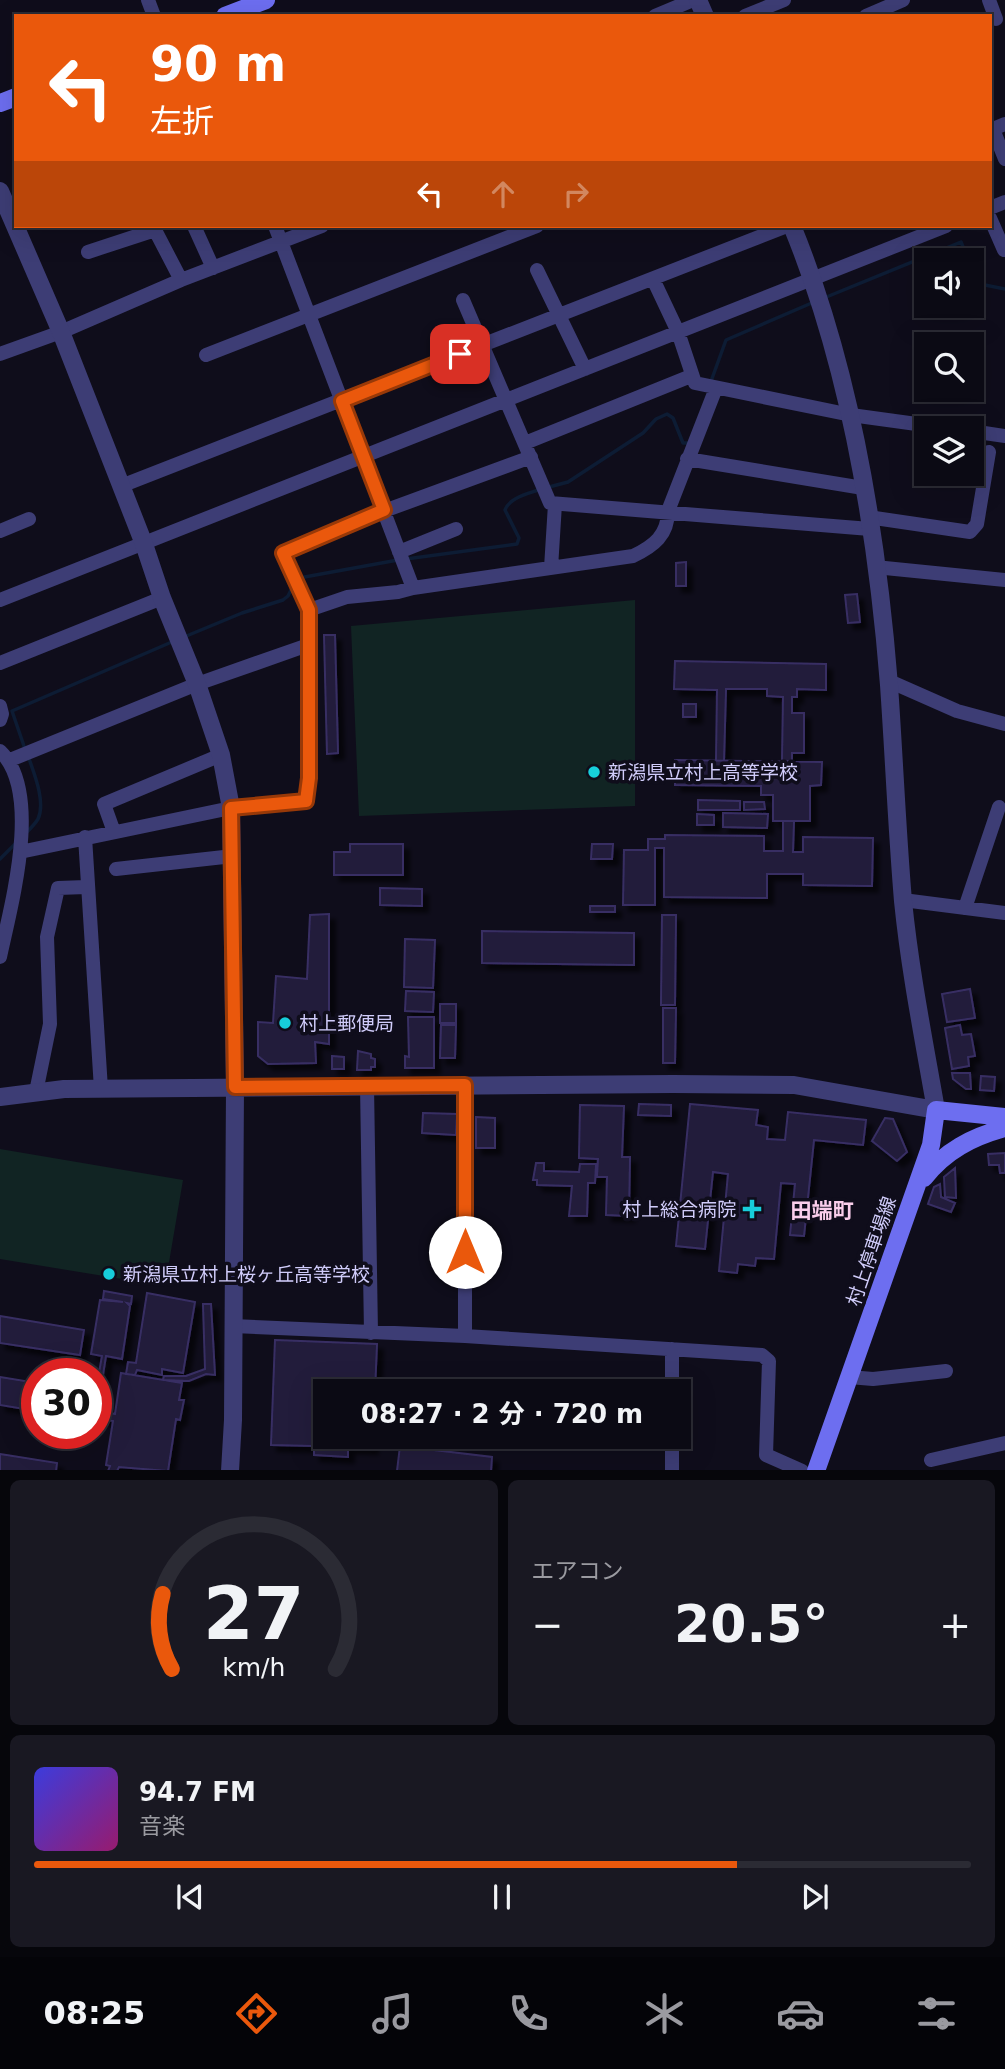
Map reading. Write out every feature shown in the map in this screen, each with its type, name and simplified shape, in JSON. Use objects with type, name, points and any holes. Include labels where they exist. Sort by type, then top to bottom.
[{"type":"main road","points":[[233,14],[266,0]]},
{"type":"main road","points":[[936,1110],[1005,1117]]},
{"type":"main road","name":"村上停車場線","points":[[816,1470],[931,1145],[936,1110]]},
{"type":"main road","points":[[915,1189],[944,1155],[981,1135],[1005,1128]]},
{"type":"street","points":[[660,14],[693,0]]},
{"type":"street","points":[[750,14],[784,0]]},
{"type":"street","points":[[873,14],[903,0]]},
{"type":"street","points":[[989,0],[996,19]]},
{"type":"street","points":[[1005,124],[993,129],[1005,159]]},
{"type":"street","points":[[0,191],[14,223]]},
{"type":"street","points":[[992,223],[1004,250]]},
{"type":"street","points":[[16,228],[61,332],[197,684],[221,755],[231,808],[235,1087],[230,1470]]},
{"type":"street","points":[[195,228],[213,268]]},
{"type":"street","points":[[276,228],[413,588]]},
{"type":"street","points":[[0,354],[317,228]]},
{"type":"street","points":[[206,355],[532,228]]},
{"type":"street","points":[[121,485],[784,228]]},
{"type":"street","points":[[0,1097],[36,1092],[101,1089],[794,1085],[936,1110],[908,947],[888,681],[869,523],[850,415],[814,279],[790,228]]},
{"type":"street","points":[[0,600],[941,228]]},
{"type":"street","points":[[88,252],[155,230],[181,280]]},
{"type":"street","points":[[537,270],[585,369]]},
{"type":"street","points":[[653,279],[678,332],[695,383],[850,415],[914,424]]},
{"type":"street","points":[[463,299],[550,503],[970,532],[977,524],[989,452]]},
{"type":"street","points":[[20,852],[231,808],[306,801],[309,778],[309,610],[283,553],[528,450],[691,376]]},
{"type":"street","points":[[309,610],[348,597],[398,592],[634,556],[652,547],[668,524],[668,511],[716,388]]},
{"type":"street","points":[[984,433],[1005,436]]},
{"type":"street","points":[[687,458],[863,488]]},
{"type":"street","points":[[551,568],[555,504]]},
{"type":"street","points":[[0,531],[29,519]]},
{"type":"street","points":[[399,552],[456,529]]},
{"type":"street","points":[[875,567],[1005,580]]},
{"type":"street","points":[[0,663],[162,598]]},
{"type":"street","points":[[0,957],[4,922],[20,852],[22,807],[5,755],[308,645]]},
{"type":"street","points":[[888,681],[957,710],[1005,724]]},
{"type":"street","points":[[0,706],[0,720]]},
{"type":"street","points":[[114,832],[104,804],[221,755]]},
{"type":"street","points":[[965,908],[999,807]]},
{"type":"street","points":[[85,838],[86,887],[101,1089]]},
{"type":"street","points":[[116,869],[233,856]]},
{"type":"street","points":[[36,1092],[50,1024],[47,937],[58,888],[86,887]]},
{"type":"street","points":[[903,900],[1005,913]]},
{"type":"street","points":[[465,1085],[465,1336]]},
{"type":"street","points":[[367,1086],[371,1333]]},
{"type":"street","points":[[233,1326],[465,1336],[762,1355],[769,1361],[766,1455],[800,1470]]},
{"type":"street","points":[[672,1349],[672,1379]]},
{"type":"street","points":[[849,1377],[873,1380],[946,1371]]},
{"type":"street","points":[[931,1460],[1005,1443]]},
{"type":"street","points":[[672,1449],[672,1470]]},
{"type":"green space","points":[[635,600],[635,806],[359,816],[351,626]]},
{"type":"green space","points":[[0,1149],[183,1180],[165,1286],[0,1259]]},
{"type":"building","points":[[686,562],[686,586],[676,586],[676,563]]},
{"type":"building","points":[[857,594],[860,622],[848,623],[845,595]]},
{"type":"building","points":[[324,635],[335,635],[338,753],[327,754]]},
{"type":"building","points":[[675,661],[826,664],[826,690],[797,689],[797,697],[792,697],[792,713],[804,713],[804,753],[792,753],[792,761],[782,761],[783,697],[767,696],[767,689],[726,689],[724,761],[716,761],[717,690],[674,689]]},
{"type":"building","points":[[683,704],[696,704],[696,717],[683,717]]},
{"type":"building","points":[[675,760],[822,762],[821,785],[810,786],[810,821],[773,821],[773,795],[761,795],[761,786],[675,785]]},
{"type":"building","points":[[698,800],[740,801],[740,810],[698,810]]},
{"type":"building","points":[[744,802],[764,802],[765,809],[744,810]]},
{"type":"building","points":[[723,813],[768,814],[767,828],[723,827]]},
{"type":"building","points":[[697,814],[714,815],[714,825],[697,825]]},
{"type":"building","points":[[783,821],[794,821],[793,852],[803,852],[803,837],[873,838],[872,886],[803,885],[803,874],[767,874],[767,898],[664,897],[664,848],[655,848],[655,905],[623,905],[624,850],[648,850],[648,839],[665,839],[665,835],[764,836],[764,851],[783,851]]},
{"type":"building","points":[[350,844],[403,844],[403,875],[334,875],[334,852],[350,852]]},
{"type":"building","points":[[592,844],[613,844],[612,859],[591,859]]},
{"type":"building","points":[[380,888],[422,889],[422,906],[380,905]]},
{"type":"building","points":[[590,906],[615,906],[615,912],[590,912]]},
{"type":"building","points":[[329,914],[329,1044],[315,1042],[316,1063],[268,1064],[258,1056],[258,1022],[273,1023],[276,976],[307,979],[310,915]]},
{"type":"building","points":[[662,915],[676,915],[675,1005],[661,1005]]},
{"type":"building","points":[[482,931],[634,933],[634,965],[482,963]]},
{"type":"building","points":[[405,939],[435,940],[433,988],[404,987]]},
{"type":"building","points":[[970,989],[975,1018],[947,1022],[942,994]]},
{"type":"building","points":[[406,991],[434,992],[433,1012],[405,1011]]},
{"type":"building","points":[[440,1004],[456,1004],[456,1023],[440,1023]]},
{"type":"building","points":[[663,1008],[676,1008],[675,1063],[663,1063]]},
{"type":"building","points":[[408,1017],[434,1017],[434,1068],[405,1068],[405,1056],[409,1057]]},
{"type":"building","points":[[441,1025],[456,1025],[455,1058],[440,1058]]},
{"type":"building","points":[[960,1025],[962,1035],[971,1034],[975,1056],[968,1057],[969,1066],[952,1069],[945,1028]]},
{"type":"building","points":[[358,1051],[371,1054],[371,1058],[375,1059],[375,1067],[371,1067],[371,1070],[357,1070]]},
{"type":"building","points":[[332,1056],[344,1057],[344,1069],[332,1069]]},
{"type":"building","points":[[952,1073],[970,1073],[971,1089],[966,1089],[953,1079]]},
{"type":"building","points":[[981,1076],[995,1077],[994,1091],[980,1090]]},
{"type":"building","points":[[639,1104],[671,1105],[671,1116],[638,1115]]},
{"type":"building","name":"村上総合病院","points":[[690,1104],[758,1110],[756,1125],[768,1127],[767,1139],[785,1140],[788,1112],[866,1120],[863,1145],[814,1140],[804,1236],[790,1235],[795,1184],[781,1183],[774,1259],[756,1258],[755,1266],[738,1264],[737,1273],[719,1271],[728,1174],[713,1172],[705,1249],[676,1246]]},
{"type":"building","points":[[580,1105],[624,1106],[622,1157],[630,1157],[629,1216],[606,1215],[607,1177],[597,1177],[598,1159],[579,1158]]},
{"type":"building","points":[[423,1113],[457,1114],[456,1135],[422,1133]]},
{"type":"building","points":[[476,1117],[495,1118],[495,1148],[476,1148]]},
{"type":"building","points":[[885,1118],[893,1119],[907,1152],[897,1161],[872,1141]]},
{"type":"building","points":[[1005,1153],[1005,1173],[1000,1173],[999,1165],[989,1165],[988,1154]]},
{"type":"building","points":[[536,1163],[544,1163],[544,1171],[579,1172],[580,1164],[596,1164],[595,1183],[588,1183],[587,1216],[569,1216],[572,1186],[537,1185],[537,1180],[533,1180]]},
{"type":"building","points":[[955,1168],[956,1198],[945,1197],[944,1177]]},
{"type":"building","points":[[940,1184],[941,1197],[955,1203],[951,1212],[928,1204],[934,1187]]},
{"type":"building","points":[[104,1291],[132,1296],[131,1304],[127,1303],[130,1306],[122,1359],[106,1356],[102,1358],[91,1354],[100,1300],[123,1302],[103,1299]]},
{"type":"building","points":[[147,1293],[195,1302],[183,1373],[162,1369],[162,1375],[137,1370],[135,1375],[126,1374],[128,1362],[136,1363]]},
{"type":"building","points":[[203,1304],[211,1304],[215,1375],[206,1374],[189,1381],[163,1380],[164,1376],[186,1376],[205,1369]]},
{"type":"building","points":[[0,1316],[84,1330],[80,1355],[0,1343]]},
{"type":"building","points":[[275,1340],[377,1344],[376,1379],[313,1379],[313,1446],[271,1445]]},
{"type":"building","points":[[121,1373],[182,1383],[179,1400],[184,1400],[180,1420],[176,1419],[168,1470],[119,1467],[118,1470],[108,1470],[110,1466],[106,1465],[109,1449],[112,1449],[112,1413],[115,1414]]},
{"type":"building","points":[[0,1377],[21,1380],[21,1408],[0,1405]]},
{"type":"building","points":[[314,1449],[348,1449],[348,1457],[314,1455]]},
{"type":"building","points":[[400,1449],[425,1449],[492,1457],[491,1470],[397,1470]]},
{"type":"building","points":[[0,1454],[57,1463],[56,1470],[0,1470]]},
{"type":"waterway","points":[[946,248],[961,242],[964,248]]},
{"type":"waterway","points":[[824,298],[914,261]]},
{"type":"waterway","points":[[984,285],[1005,289]]},
{"type":"waterway","points":[[710,384],[726,340],[814,302]]},
{"type":"waterway","points":[[549,487],[568,482],[643,433],[656,419],[667,414],[673,418],[683,443],[688,443]]},
{"type":"waterway","points":[[406,559],[517,544],[519,538],[505,510],[515,499],[541,489]]},
{"type":"waterway","points":[[299,578],[398,560]]},
{"type":"waterway","points":[[184,637],[242,613],[283,600],[294,584]]},
{"type":"waterway","points":[[25,749],[12,711],[174,641]]},
{"type":"waterway","points":[[26,833],[38,819],[41,804],[28,756]]},
{"type":"waterway","points":[[0,859],[16,843]]},
{"type":"place","name":"新潟県立村上高等学校","points":[[594,772]]},
{"type":"place","name":"村上郵便局","points":[[285,1023]]},
{"type":"place","name":"村上総合病院","points":[[752,1209]]},
{"type":"place","name":"新潟県立村上桜ヶ丘高等学校","points":[[109,1274]]},
{"type":"district","name":"田端町","points":[[822,1211]]},
{"type":"route","points":[[460,354],[342,401],[384,510],[283,553],[309,610],[309,778],[306,801],[231,808],[235,1087],[465,1085],[465,1252]]}]
